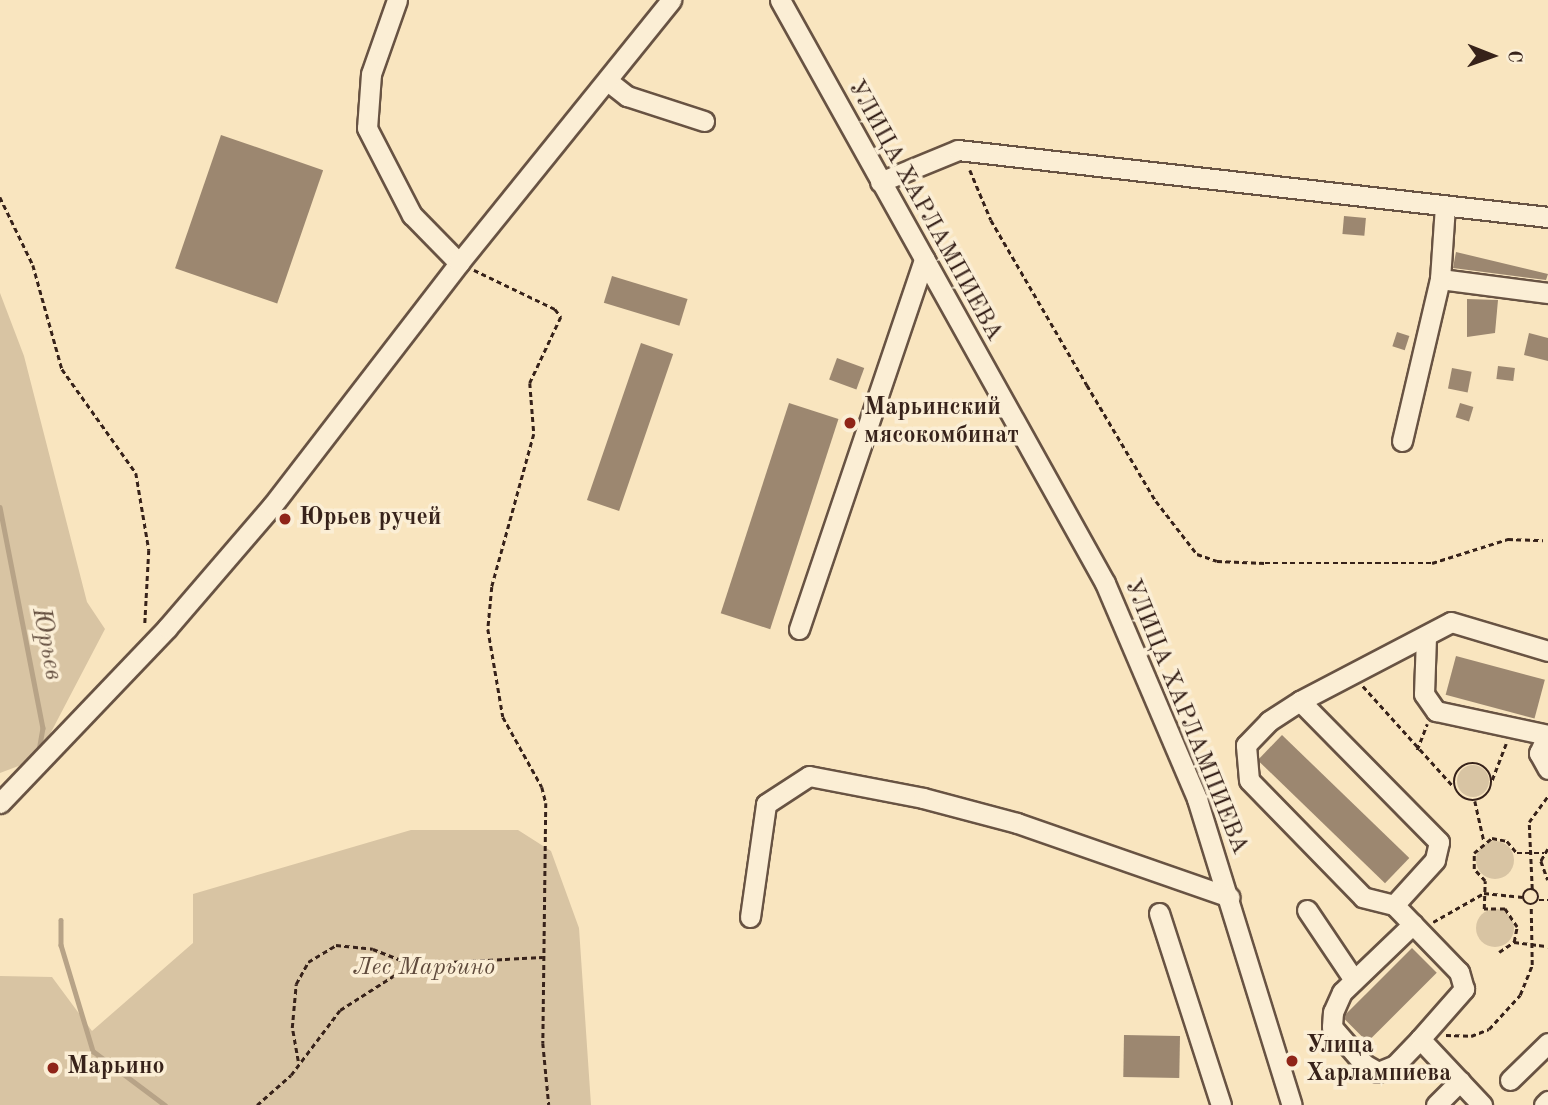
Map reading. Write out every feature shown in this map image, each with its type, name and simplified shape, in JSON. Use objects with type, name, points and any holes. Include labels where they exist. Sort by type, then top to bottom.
[{"type":"street","points":[[397,0],[371,74],[367,128],[412,215],[458,263]]},
{"type":"street","points":[[0,803],[155,641],[272,506],[458,263],[609,82],[671,0]]},
{"type":"street","name":"УЛИЦА ХАРЛАМПИЕВА","points":[[780,0],[1105,583],[1197,800],[1292,1105]]},
{"type":"street","points":[[609,82],[626,96],[704,121]]},
{"type":"street","points":[[880,182],[958,150],[1548,217]]},
{"type":"street","points":[[1402,442],[1440,279],[1445,206]]},
{"type":"street","points":[[799,629],[924,259]]},
{"type":"street","points":[[1440,279],[1548,293]]},
{"type":"street","points":[[1417,928],[1353,980],[1333,1012],[1332,1027],[1364,1064],[1378,1072],[1395,1065],[1464,989],[1459,972],[1417,928],[1394,905],[1363,897],[1249,780],[1246,744],[1269,721],[1300,701],[1426,638],[1451,622],[1548,651]]},
{"type":"street","points":[[1426,638],[1424,694],[1436,711],[1547,736],[1539,753],[1548,769]]},
{"type":"street","points":[[1300,701],[1439,842],[1430,867],[1394,905]]},
{"type":"street","points":[[750,917],[766,804],[809,776],[923,798],[1017,823],[1229,897]]},
{"type":"street","points":[[1307,910],[1353,980]]},
{"type":"street","points":[[1159,913],[1221,1105]]},
{"type":"street","points":[[1425,1034],[1460,1081],[1482,1105]]},
{"type":"street","points":[[1510,1080],[1548,1044]]},
{"type":"street","points":[[1436,1105],[1460,1081]]},
{"type":"street","points":[[1544,1105],[1548,1101]]},
{"type":"path","points":[[958,150],[977,181],[992,220],[1087,385],[1156,501],[1197,554],[1217,561],[1265,564],[1432,563],[1508,539],[1543,540]]},
{"type":"path","points":[[0,197],[33,265],[62,369],[136,473],[149,550],[144,622],[155,641]]},
{"type":"path","points":[[458,263],[555,309],[561,317],[530,383],[534,434],[492,587],[488,629],[503,717],[542,787],[546,803],[543,1043],[549,1105]]},
{"type":"path","points":[[1355,673],[1417,750],[1459,795],[1475,801]]},
{"type":"path","points":[[1417,750],[1430,716],[1436,711]]},
{"type":"path","points":[[1475,801],[1490,791],[1510,728]]},
{"type":"path","points":[[1454,787],[1454,778],[1466,764],[1484,766],[1492,780]]},
{"type":"path","points":[[1539,900],[1532,889],[1529,822],[1548,796]]},
{"type":"path","points":[[1475,801],[1484,841],[1473,861],[1485,881],[1483,909],[1505,909],[1515,920],[1514,942]]},
{"type":"path","points":[[1484,841],[1500,838],[1517,853],[1544,853]]},
{"type":"path","points":[[1548,849],[1544,853],[1542,870],[1548,880]]},
{"type":"path","points":[[1523,897],[1532,889]]},
{"type":"path","points":[[1417,928],[1483,893],[1523,897],[1531,905],[1532,965],[1520,995],[1489,1029],[1460,1036],[1425,1034]]},
{"type":"path","points":[[1531,905],[1539,900],[1548,900]]},
{"type":"path","points":[[1499,952],[1514,942],[1548,946]]},
{"type":"path","points":[[298,1061],[292,1028],[296,984],[308,961],[336,945],[373,949],[412,964],[544,957]]},
{"type":"path","points":[[257,1105],[291,1074],[298,1061],[340,1010],[412,964]]},
{"type":"green space","points":[[0,293],[24,356],[87,602],[105,629],[37,759],[0,773]]},
{"type":"green space","points":[[1473,765],[1484,770],[1489,781],[1484,792],[1473,797],[1462,792],[1457,781],[1462,770]]},
{"type":"green space","name":"Лес Марьино","points":[[411,830],[518,830],[551,851],[579,928],[591,1105],[0,1105],[0,976],[52,977],[92,1031],[193,943],[193,894]]},
{"type":"green space","points":[[1495,841],[1509,846],[1514,860],[1509,874],[1495,879],[1481,874],[1476,860],[1481,846]]},
{"type":"green space","points":[[1495,909],[1508,915],[1514,928],[1508,941],[1495,947],[1482,941],[1476,928],[1482,915]]},
{"type":"building","points":[[221,135],[323,170],[277,303],[175,268]]},
{"type":"building","points":[[1344,216],[1366,218],[1364,236],[1342,234]]},
{"type":"building","points":[[1456,252],[1548,274],[1546,280],[1453,268]]},
{"type":"building","points":[[612,276],[688,299],[679,326],[604,303]]},
{"type":"building","points":[[1467,299],[1498,300],[1495,333],[1467,337]]},
{"type":"building","points":[[1397,332],[1409,336],[1405,350],[1392,346]]},
{"type":"building","points":[[1529,333],[1548,338],[1548,361],[1524,355]]},
{"type":"building","points":[[641,343],[673,354],[619,511],[587,500]]},
{"type":"building","points":[[837,358],[864,368],[856,390],[829,380]]},
{"type":"building","points":[[1498,366],[1515,368],[1513,381],[1496,379]]},
{"type":"building","points":[[1452,368],[1472,372],[1468,392],[1448,389]]},
{"type":"building","points":[[789,403],[838,419],[770,629],[721,613]]},
{"type":"building","points":[[1460,403],[1473,407],[1469,421],[1456,417]]},
{"type":"building","points":[[1456,656],[1545,680],[1535,718],[1446,695]]},
{"type":"building","points":[[1282,735],[1409,858],[1385,883],[1258,760]]},
{"type":"building","points":[[1412,948],[1437,973],[1367,1042],[1343,1017]]},
{"type":"building","points":[[1124,1035],[1180,1036],[1179,1078],[1123,1077]]},
{"type":"waterway","name":"Юрьев","points":[[0,507],[43,728],[39,751]]},
{"type":"waterway","name":"Юрьев","points":[[61,920],[61,945],[93,1051],[165,1105]]},
{"type":"place","name":"Марьинский мясокомбинат","points":[[850,423]]},
{"type":"place","name":"Юрьев ручей","points":[[285,519]]},
{"type":"place","name":"Улица Харлампиева","points":[[1292,1061]]},
{"type":"place","name":"Марьино","points":[[53,1068]]}]
